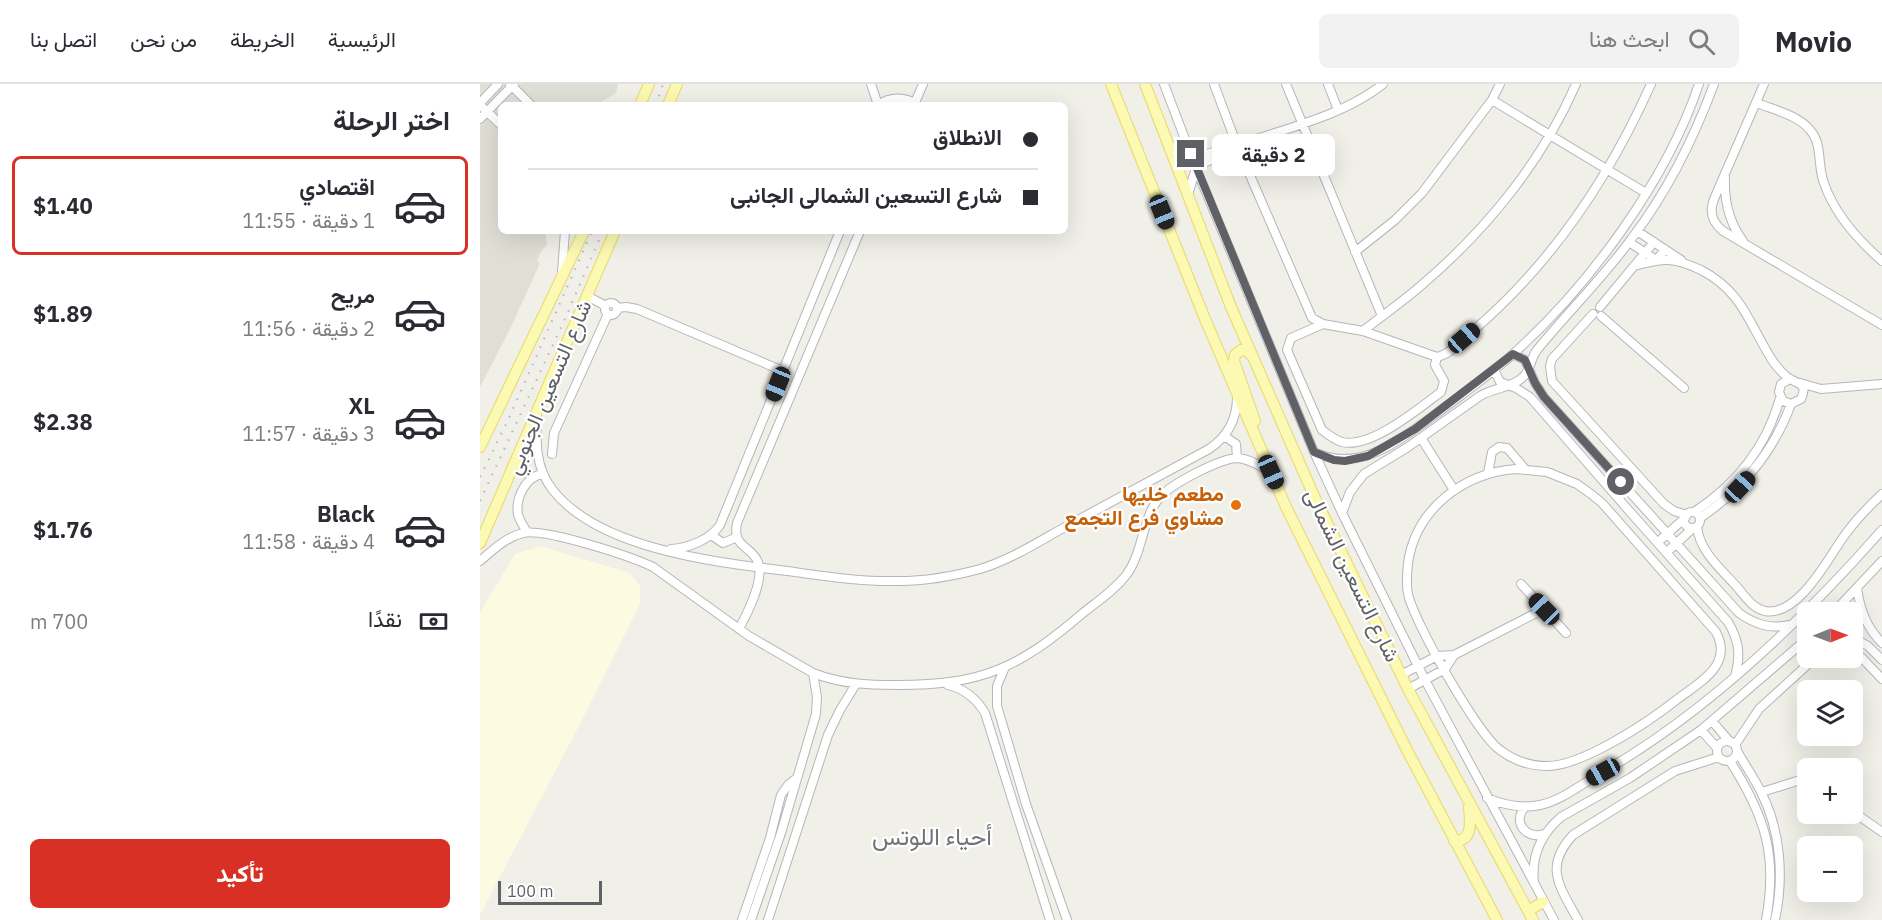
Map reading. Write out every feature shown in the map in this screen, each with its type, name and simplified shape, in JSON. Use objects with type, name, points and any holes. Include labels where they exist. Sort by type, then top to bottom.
[{"type":"main road","points":[[641,102],[649,84]]},
{"type":"main road","points":[[669,102],[677,84]]},
{"type":"main road","name":"شارع التسعين الشمالى","points":[[1111,84],[1205,320],[1271,472],[1343,622],[1454,841],[1497,920]]},
{"type":"main road","name":"شارع التسعين الشمالى","points":[[1145,84],[1251,355],[1314,496],[1408,689],[1531,915]]},
{"type":"main road","name":"شارع التسعين الجنوبي","points":[[480,447],[583,234]]},
{"type":"main road","name":"شارع التسعين الجنوبي","points":[[480,543],[614,234]]},
{"type":"main road","points":[[1251,355],[1244,350],[1239,351],[1234,361],[1254,416],[1254,433]]},
{"type":"main road","points":[[1454,841],[1464,839],[1468,835],[1469,802]]},
{"type":"main road","points":[[1531,915],[1543,902]]},
{"type":"street","points":[[498,84],[480,104],[498,122]]},
{"type":"street","points":[[871,84],[877,102]]},
{"type":"street","points":[[915,102],[923,84]]},
{"type":"street","points":[[1164,84],[1196,168],[1314,452],[1342,513],[1425,680],[1554,920]]},
{"type":"street","points":[[1214,84],[1312,318],[1323,324],[1363,331],[1437,357],[1447,353],[1482,323],[1559,242],[1608,170],[1652,84]]},
{"type":"street","points":[[1286,84],[1382,316]]},
{"type":"street","points":[[1328,84],[1338,110]]},
{"type":"street","points":[[1169,146],[1191,154],[1205,154],[1240,145],[1338,110],[1373,92],[1383,84]]},
{"type":"street","points":[[1355,252],[1395,220],[1422,193],[1492,100],[1500,84]]},
{"type":"street","points":[[1363,331],[1424,284],[1476,234],[1524,174],[1549,135],[1576,84]]},
{"type":"street","points":[[1314,452],[1334,460],[1345,461],[1368,456],[1415,429],[1513,354],[1578,285],[1625,226],[1646,193],[1676,137],[1699,84]]},
{"type":"street","points":[[1342,513],[1356,483],[1374,467],[1421,438],[1480,396],[1521,380],[1537,351],[1587,295],[1637,231],[1680,161],[1714,84]]},
{"type":"street","points":[[1764,84],[1711,206],[1713,220],[1723,231],[1882,325]]},
{"type":"street","points":[[480,119],[512,85],[528,102]]},
{"type":"street","points":[[884,102],[892,98],[900,98],[909,102]]},
{"type":"street","points":[[1492,100],[1646,193]]},
{"type":"street","points":[[1757,103],[1800,121],[1812,132],[1816,140],[1823,183],[1830,197],[1857,236],[1882,261]]},
{"type":"street","points":[[1188,195],[1196,168],[1240,145]]},
{"type":"street","points":[[1725,174],[1726,206],[1733,226],[1745,244]]},
{"type":"street","points":[[1637,231],[1681,260],[1714,277],[1733,293],[1748,314],[1774,363],[1780,388],[1780,398],[1768,433],[1749,464],[1693,519],[1676,544],[1667,552]]},
{"type":"street","points":[[562,279],[566,234]]},
{"type":"street","points":[[664,550],[687,546],[711,535],[720,525],[839,234]]},
{"type":"street","points":[[739,630],[755,595],[759,568],[756,559],[743,547],[737,537],[737,523],[859,234]]},
{"type":"street","points":[[1629,242],[1656,260]]},
{"type":"street","points":[[1654,242],[1598,312],[1552,359],[1550,366],[1552,381],[1664,504],[1693,519],[1706,551],[1755,606],[1774,611],[1792,603],[1821,573],[1843,538],[1867,508],[1882,494]]},
{"type":"street","points":[[1656,260],[1665,250]]},
{"type":"street","points":[[1635,266],[1656,260],[1681,260]]},
{"type":"street","points":[[587,296],[615,314],[617,308],[637,309],[783,371]]},
{"type":"street","points":[[552,454],[554,433],[607,310]]},
{"type":"street","points":[[1598,312],[1684,388]]},
{"type":"street","points":[[1323,324],[1291,338],[1287,351],[1322,430],[1332,438],[1343,442],[1355,443],[1366,440],[1405,418],[1441,392],[1444,381],[1435,365],[1437,357]]},
{"type":"street","points":[[1513,354],[1525,360],[1544,397],[1738,613],[1763,626],[1791,625]]},
{"type":"street","points":[[1774,363],[1790,379],[1821,389]]},
{"type":"street","points":[[1494,370],[1500,382],[1530,397],[1630,513],[1728,621],[1736,634],[1739,648],[1739,662],[1735,676]]},
{"type":"street","points":[[1780,388],[1790,379]]},
{"type":"street","points":[[1800,383],[1803,396]]},
{"type":"street","points":[[1780,398],[1791,404],[1821,389],[1882,384]]},
{"type":"street","points":[[537,411],[536,445],[543,474],[561,500],[602,530],[664,550],[713,562],[880,581],[921,580],[1001,562],[1209,449],[1224,436],[1234,416],[1237,393]]},
{"type":"street","points":[[773,397],[788,403]]},
{"type":"street","points":[[1658,542],[1667,534],[1730,496],[1759,465],[1778,435],[1791,404]]},
{"type":"street","points":[[1224,436],[1236,444],[1237,458]]},
{"type":"street","points":[[1421,438],[1454,490]]},
{"type":"street","points":[[1488,473],[1492,452],[1499,447],[1507,448],[1525,469]]},
{"type":"street","points":[[1368,456],[1374,467]]},
{"type":"street","points":[[480,561],[503,542],[527,532],[544,533],[645,563],[672,579],[739,630],[813,673],[834,681],[856,684],[945,684],[979,677],[1005,667],[1039,649],[1117,585],[1135,560],[1152,508],[1163,493],[1174,485],[1224,461],[1237,458],[1251,461],[1271,472]]},
{"type":"street","points":[[1525,469],[1547,472],[1577,484],[1602,503],[1716,632],[1720,640],[1721,649],[1717,666],[1711,673],[1668,707],[1578,760],[1546,766],[1529,764],[1514,759],[1499,750],[1487,739],[1437,656],[1413,610],[1408,593],[1407,573],[1413,544],[1426,518],[1438,502],[1454,490],[1488,473],[1525,469]]},
{"type":"street","points":[[527,532],[519,516],[519,504],[527,481],[543,474]]},
{"type":"street","points":[[1620,523],[1630,513]]},
{"type":"street","points":[[1632,536],[1642,526]]},
{"type":"street","points":[[1487,798],[1512,806],[1525,807],[1552,802],[1621,763],[1679,722],[1735,676],[1817,601],[1882,530]]},
{"type":"street","points":[[711,535],[723,543],[737,537]]},
{"type":"street","points":[[1844,602],[1882,561]]},
{"type":"street","points":[[1521,585],[1566,633]]},
{"type":"street","points":[[1857,588],[1861,610],[1871,630],[1882,643]]},
{"type":"street","points":[[1401,675],[1437,656],[1454,655],[1544,609]]},
{"type":"street","points":[[1863,635],[1871,630]]},
{"type":"street","points":[[1863,644],[1882,660]]},
{"type":"street","points":[[1534,886],[1532,868],[1536,850],[1544,834],[1561,818],[1630,778],[1697,732],[1797,647]]},
{"type":"street","points":[[1408,689],[1445,669],[1454,655]]},
{"type":"street","points":[[1863,659],[1882,679]]},
{"type":"street","points":[[1005,667],[997,686],[997,706],[1029,813],[1067,920]]},
{"type":"street","points":[[1679,722],[1684,731],[1697,732],[1724,761],[1730,761],[1735,757],[1734,746],[1759,709],[1804,668]]},
{"type":"street","points":[[751,920],[781,833],[816,714],[817,697],[813,673]]},
{"type":"street","points":[[768,920],[828,735],[856,684]]},
{"type":"street","points":[[945,684],[964,691],[980,704],[985,713],[1050,920]]},
{"type":"street","points":[[1710,698],[1720,702],[1722,712]]},
{"type":"street","points":[[1712,721],[1734,746],[1762,792],[1772,821],[1779,856],[1780,897],[1775,920]]},
{"type":"street","points":[[1578,920],[1558,885],[1556,863],[1561,847],[1573,835],[1675,771],[1718,753],[1724,742],[1734,746]]},
{"type":"street","points":[[1730,761],[1753,799],[1769,845],[1771,875],[1766,920]]},
{"type":"street","points":[[742,920],[770,838],[781,795],[797,778]]},
{"type":"street","points":[[1762,792],[1797,781]]},
{"type":"street","points":[[1525,807],[1520,816],[1524,831],[1533,836],[1544,834]]},
{"type":"street","points":[[1863,819],[1882,832]]},
{"type":"shaded area","points":[[480,84],[618,84],[616,93],[601,102],[498,102],[498,234],[545,234],[547,245],[541,251],[537,261],[540,263],[480,387]]},
{"type":"shaded area","points":[[540,546],[630,573],[640,586],[640,604],[480,915],[480,612],[515,554]]},
{"type":"railway","points":[[657,102],[663,84]]},
{"type":"railway","points":[[480,477],[508,420],[591,234]]},
{"type":"railway","points":[[480,501],[602,234]]},
{"type":"place","name":"مطعم خليها مشاوي فرع التجمع","points":[[1236,505]]},
{"type":"district","name":"أحياء اللوتس","points":[[932,836]]},
{"type":"route","points":[[1191,154],[1314,452],[1334,460],[1345,461],[1368,456],[1415,429],[1513,354],[1525,360],[1544,397],[1621,482]]}]
